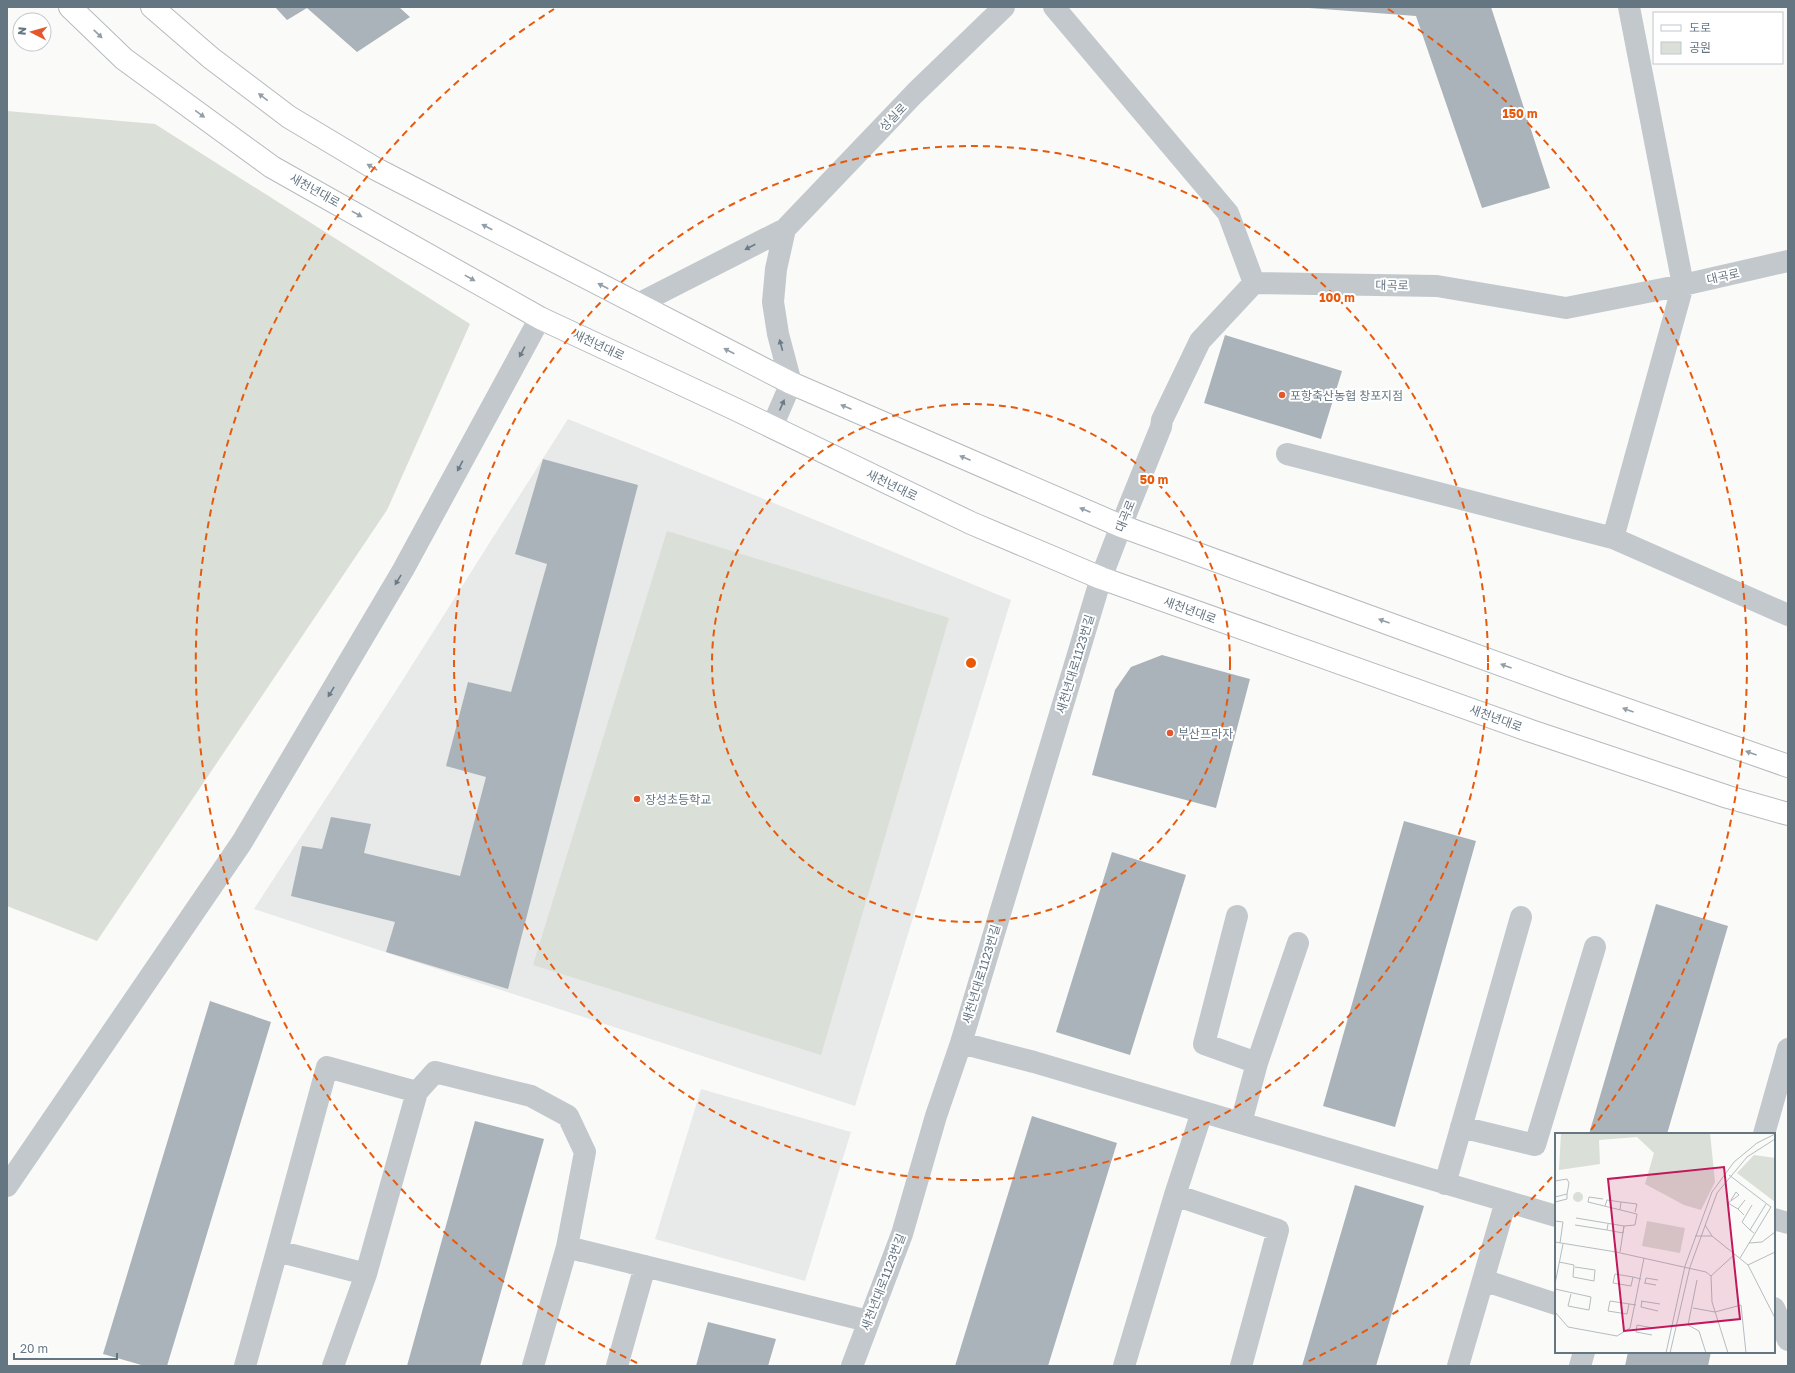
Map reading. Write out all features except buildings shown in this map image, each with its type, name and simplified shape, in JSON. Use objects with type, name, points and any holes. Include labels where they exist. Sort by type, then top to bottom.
[{"type":"main road","name":"새천년대로","points":[[70,7],[124,59],[272,166],[540,318],[772,427],[971,523],[1101,578],[1531,731],[1728,797],[1788,814]]},
{"type":"main road","points":[[152,7],[211,58],[289,117],[376,170],[792,383],[1120,526],[1565,688],[1788,766]]},
{"type":"street","name":"성실로","points":[[784,229],[915,93],[1004,7]]},
{"type":"street","points":[[1054,7],[1228,213],[1254,283]]},
{"type":"street","points":[[1613,538],[1683,285],[1629,7]]},
{"type":"street","points":[[638,304],[784,229]]},
{"type":"street","points":[[772,427],[792,383],[778,334],[773,302],[776,269],[784,229]]},
{"type":"street","name":"대곡로","points":[[1101,578],[1120,526],[1161,427],[1162,420],[1200,341],[1254,283],[1437,286],[1566,308],[1683,285],[1788,261]]},
{"type":"street","points":[[7,1186],[242,842],[404,570],[540,318]]},
{"type":"street","points":[[1287,454],[1613,538],[1788,615]]},
{"type":"street","name":"새천년대로1123번길","points":[[852,1366],[902,1234],[936,1116],[960,1043],[1101,578]]},
{"type":"street","points":[[1237,916],[1204,1044],[1257,1063]]},
{"type":"street","points":[[1445,1184],[1522,917]]},
{"type":"street","points":[[1241,1123],[1257,1063],[1298,943]]},
{"type":"street","points":[[1461,1127],[1534,1145],[1595,947]]},
{"type":"street","points":[[960,1043],[1034,1062],[1555,1216]]},
{"type":"street","points":[[1764,1133],[1788,1049]]},
{"type":"street","points":[[245,1366],[327,1067],[417,1092]]},
{"type":"street","points":[[333,1366],[366,1274],[417,1092],[435,1072],[531,1096],[568,1116],[585,1152],[567,1247],[533,1366]]},
{"type":"street","points":[[1124,1366],[1175,1195],[1202,1112]]},
{"type":"street","points":[[1175,1195],[1278,1230],[1241,1366]]},
{"type":"street","points":[[1458,1366],[1506,1201]]},
{"type":"street","points":[[1775,1219],[1788,1223]]},
{"type":"street","points":[[567,1247],[868,1321]]},
{"type":"street","points":[[277,1250],[366,1274]]},
{"type":"street","points":[[617,1366],[645,1266]]},
{"type":"street","points":[[1483,1280],[1555,1304]]},
{"type":"street","points":[[1775,1310],[1788,1340]]},
{"type":"street","points":[[1580,1366],[1584,1353]]},
{"type":"shaded area","name":"장성초등학교","points":[[568,419],[1011,600],[855,1106],[254,909],[397,689]]},
{"type":"shaded area","points":[[701,1089],[851,1132],[805,1281],[655,1239]]},
{"type":"green space","points":[[7,111],[155,124],[470,324],[387,510],[97,941],[7,906]]},
{"type":"green space","points":[[667,531],[949,618],[821,1055],[533,965]]},
{"type":"place","name":"포항축산농협 창포지점","points":[[1282,395]]},
{"type":"place","name":"부산프라자","points":[[1170,733]]},
{"type":"place","name":"장성초등학교","points":[[637,799]]}]
